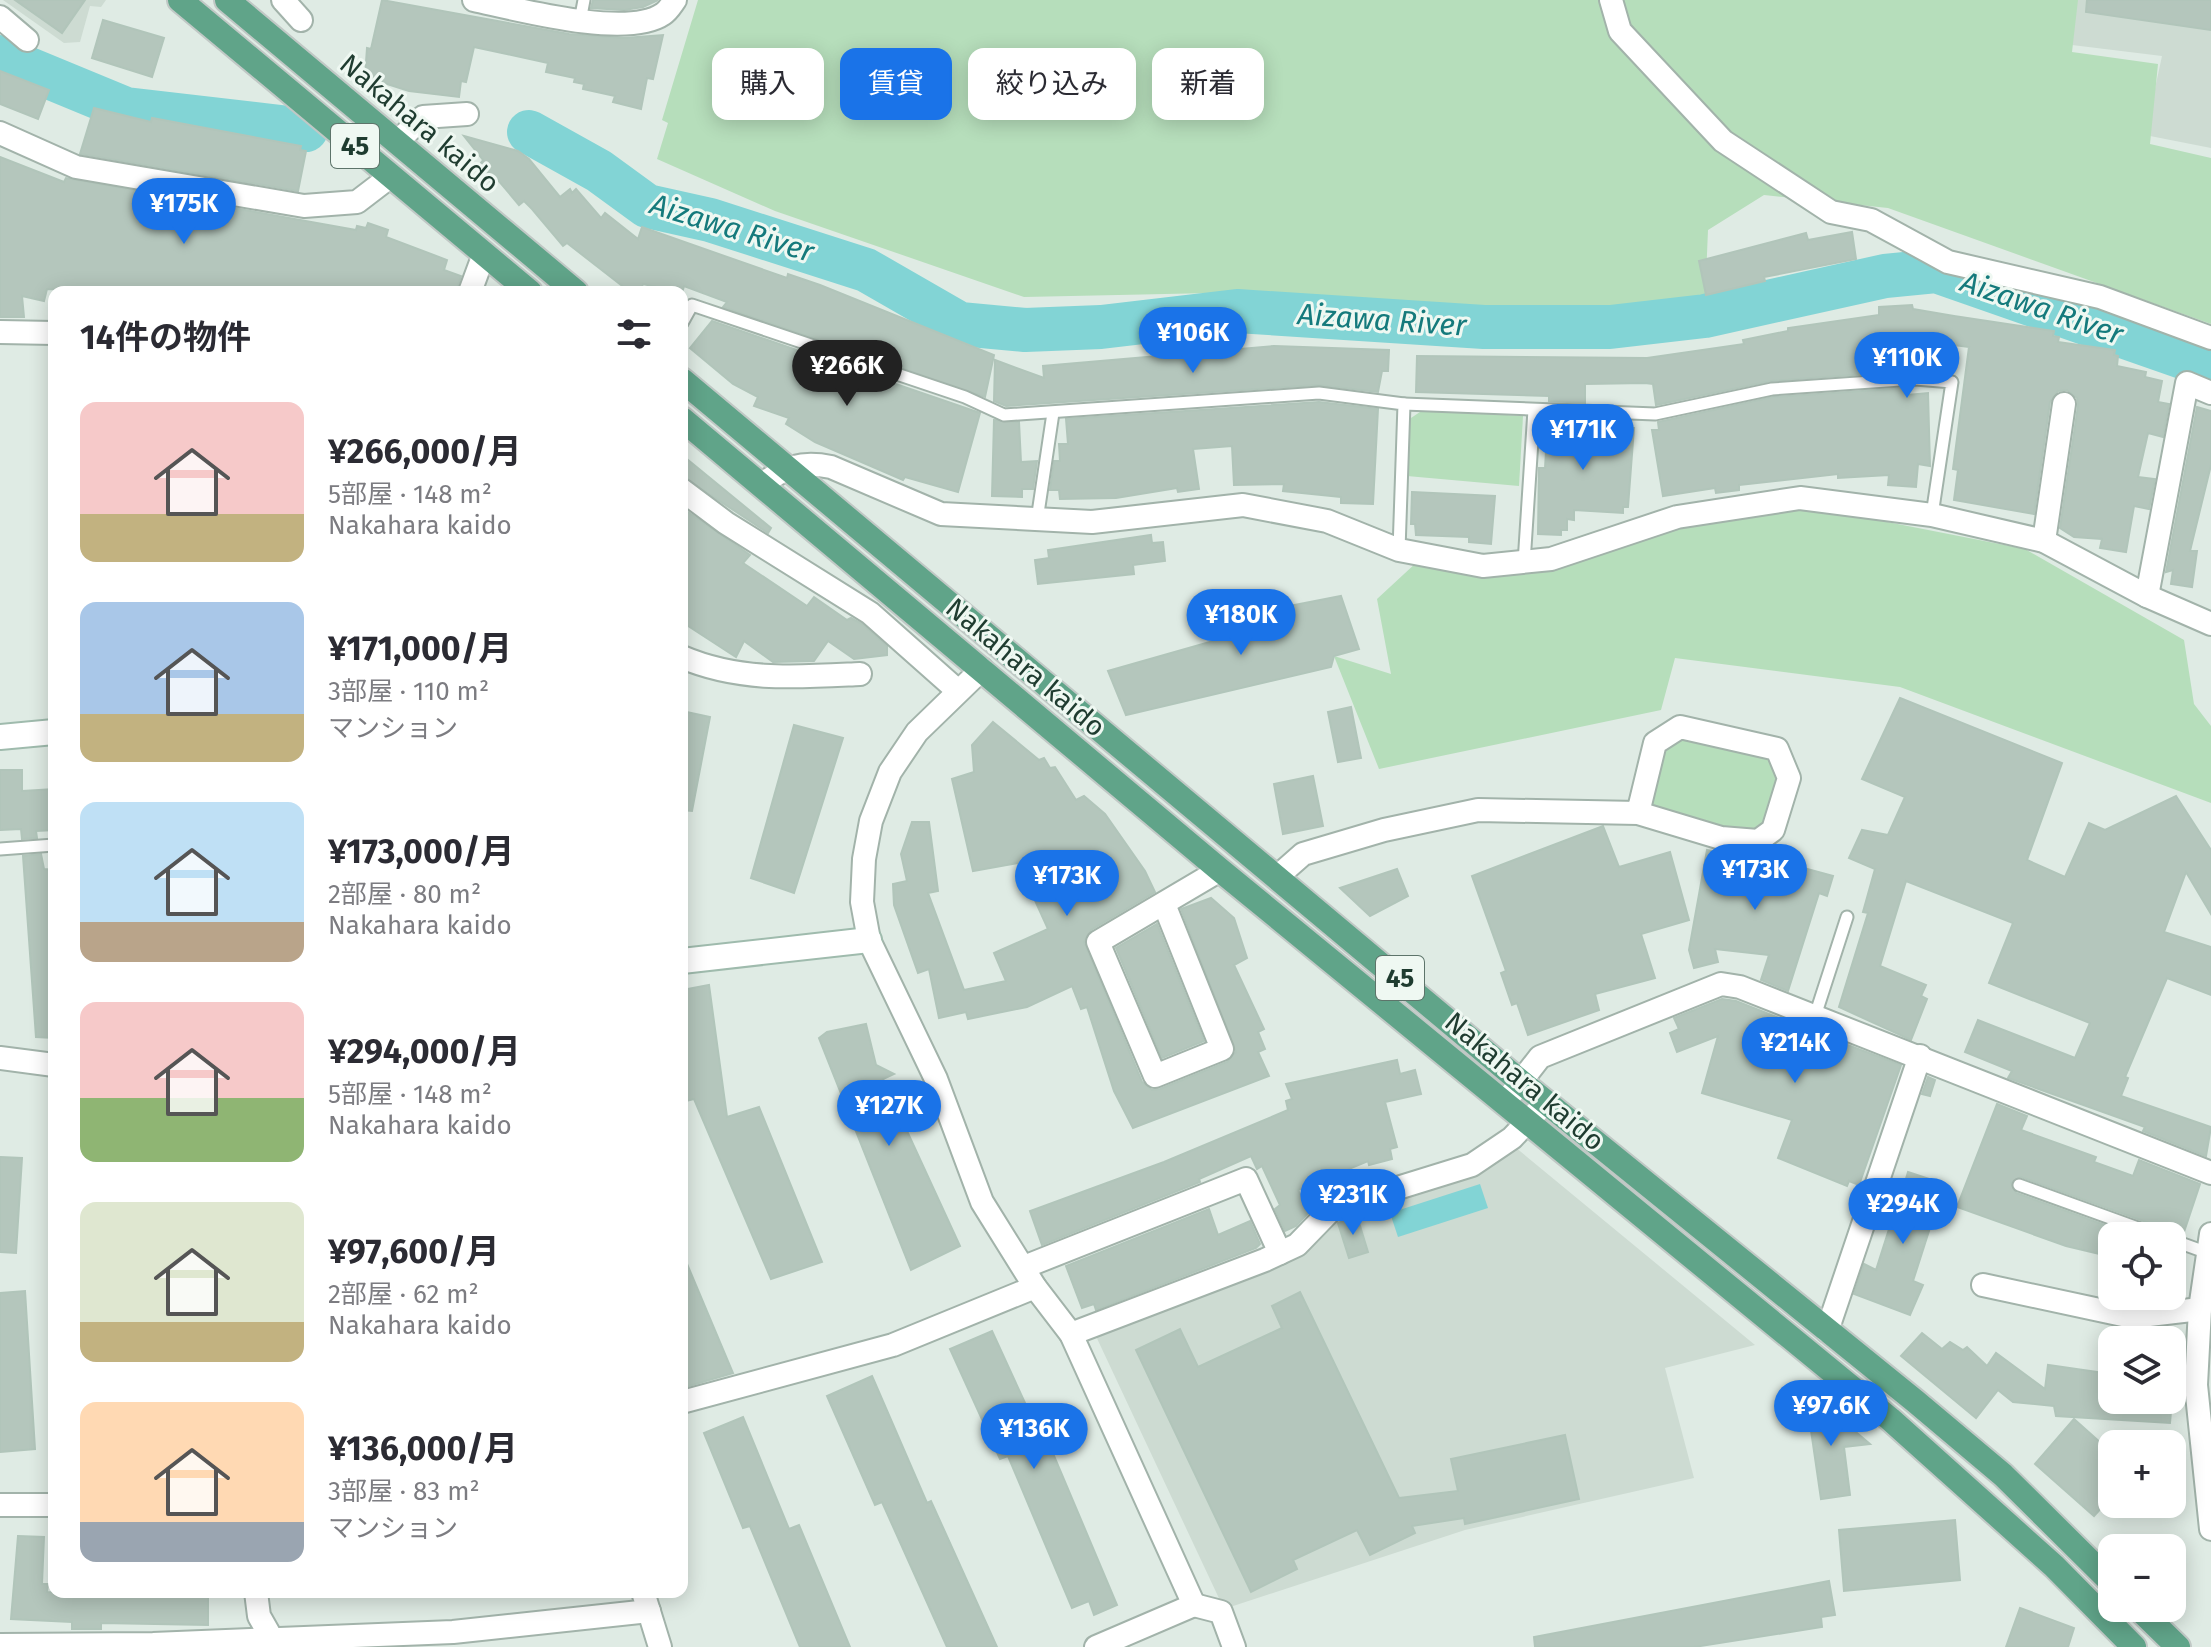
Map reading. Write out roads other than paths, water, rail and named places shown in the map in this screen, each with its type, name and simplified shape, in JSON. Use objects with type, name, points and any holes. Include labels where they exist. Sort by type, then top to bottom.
[{"type":"main road","name":"45","points":[[180,0],[523,286]]},
{"type":"main road","name":"Nakahara kaido","points":[[227,0],[569,286]]},
{"type":"main road","name":"Nakahara kaido","points":[[688,385],[1521,1082],[2003,1475],[2098,1569]]},
{"type":"main road","name":"Nakahara kaido","points":[[688,424],[1220,870],[1890,1419],[2054,1566],[2134,1647]]},
{"type":"main road","points":[[2152,1622],[2178,1647]]},
{"type":"street","points":[[283,0],[301,20]]},
{"type":"street","points":[[474,0],[582,11],[630,23],[663,15],[675,0]]},
{"type":"street","points":[[1611,0],[1620,31],[1723,141],[1831,212],[1871,220],[1948,262],[2100,297],[2211,338]]},
{"type":"street","points":[[0,17],[27,40]]},
{"type":"street","points":[[397,142],[423,117],[467,114]]},
{"type":"street","points":[[0,133],[76,167],[304,206],[357,202],[391,176]]},
{"type":"street","points":[[472,286],[484,254]]},
{"type":"street","points":[[0,332],[48,333]]},
{"type":"street","points":[[2147,596],[2187,383],[2211,393]]},
{"type":"street","points":[[2044,541],[2064,404]]},
{"type":"street","points":[[761,485],[786,466],[814,463],[831,467],[941,514],[1092,522],[1243,505],[1327,521],[1399,550],[1483,566],[1551,559],[1677,517],[1800,498],[1932,515],[2044,541],[2147,596],[2211,624]]},
{"type":"street","points":[[688,494],[738,531],[870,613],[958,691]]},
{"type":"street","points":[[688,660],[714,671],[780,678],[860,674]]},
{"type":"street","points":[[982,669],[917,732],[890,772],[871,821],[862,902],[869,940],[936,1079],[982,1202],[1035,1287],[1071,1334],[1194,1605]]},
{"type":"street","points":[[1278,876],[1303,854],[1384,830],[1478,810],[1638,813],[1721,838],[1758,841],[1773,830],[1789,778],[1777,749],[1680,727],[1655,743],[1638,813]]},
{"type":"street","points":[[0,737],[48,733]]},
{"type":"street","points":[[1164,904],[1222,1049],[1155,1076],[1098,942],[1220,870]]},
{"type":"street","points":[[688,960],[869,940]]},
{"type":"street","points":[[1505,1102],[1540,1057],[1721,984],[1740,987],[1920,1056],[2211,1173]]},
{"type":"street","points":[[1827,1331],[1920,1056]]},
{"type":"street","points":[[0,1058],[48,1064]]},
{"type":"street","points":[[1071,1334],[1297,1245],[1333,1208],[1472,1165],[1497,1151],[1529,1123],[1546,1102]]},
{"type":"street","points":[[1024,1267],[1246,1179],[1280,1253]]},
{"type":"street","points":[[2210,1244],[2206,1310],[2196,1385],[2211,1529]]},
{"type":"street","points":[[1983,1285],[2132,1317],[2206,1310]]},
{"type":"street","points":[[688,1400],[893,1345],[1035,1287]]},
{"type":"street","points":[[0,1505],[48,1505]]},
{"type":"street","points":[[257,1598],[259,1616],[274,1642]]},
{"type":"street","points":[[0,1645],[274,1642],[453,1632],[646,1602],[660,1647]]},
{"type":"street","points":[[1096,1647],[1194,1605],[1221,1612],[1234,1647]]},
{"type":"lane","points":[[688,312],[692,305],[965,397],[1004,415],[1319,393],[1404,404],[1655,414],[1772,389],[1915,379],[1952,382],[1932,515]]},
{"type":"lane","points":[[1399,550],[1404,404]]},
{"type":"lane","points":[[1524,564],[1534,410]]},
{"type":"lane","points":[[1037,520],[1053,413]]},
{"type":"lane","points":[[0,849],[48,845]]},
{"type":"lane","points":[[1815,1016],[1847,917]]},
{"type":"lane","points":[[2019,1185],[2121,1222]]},
{"type":"lane","points":[[2186,1241],[2210,1244]]},
{"type":"water","points":[[1480,1184],[1488,1208],[1398,1237],[1390,1213]]},
{"type":"waterway","name":"Aizawa River","points":[[0,57],[126,109],[306,130]]},
{"type":"waterway","name":"Aizawa River","points":[[529,132],[599,171],[647,206],[710,220],[866,270],[960,324],[1025,330],[1101,327],[1237,311],[1484,327],[1610,327],[1705,316],[1885,276],[1936,271],[2211,367]]}]
